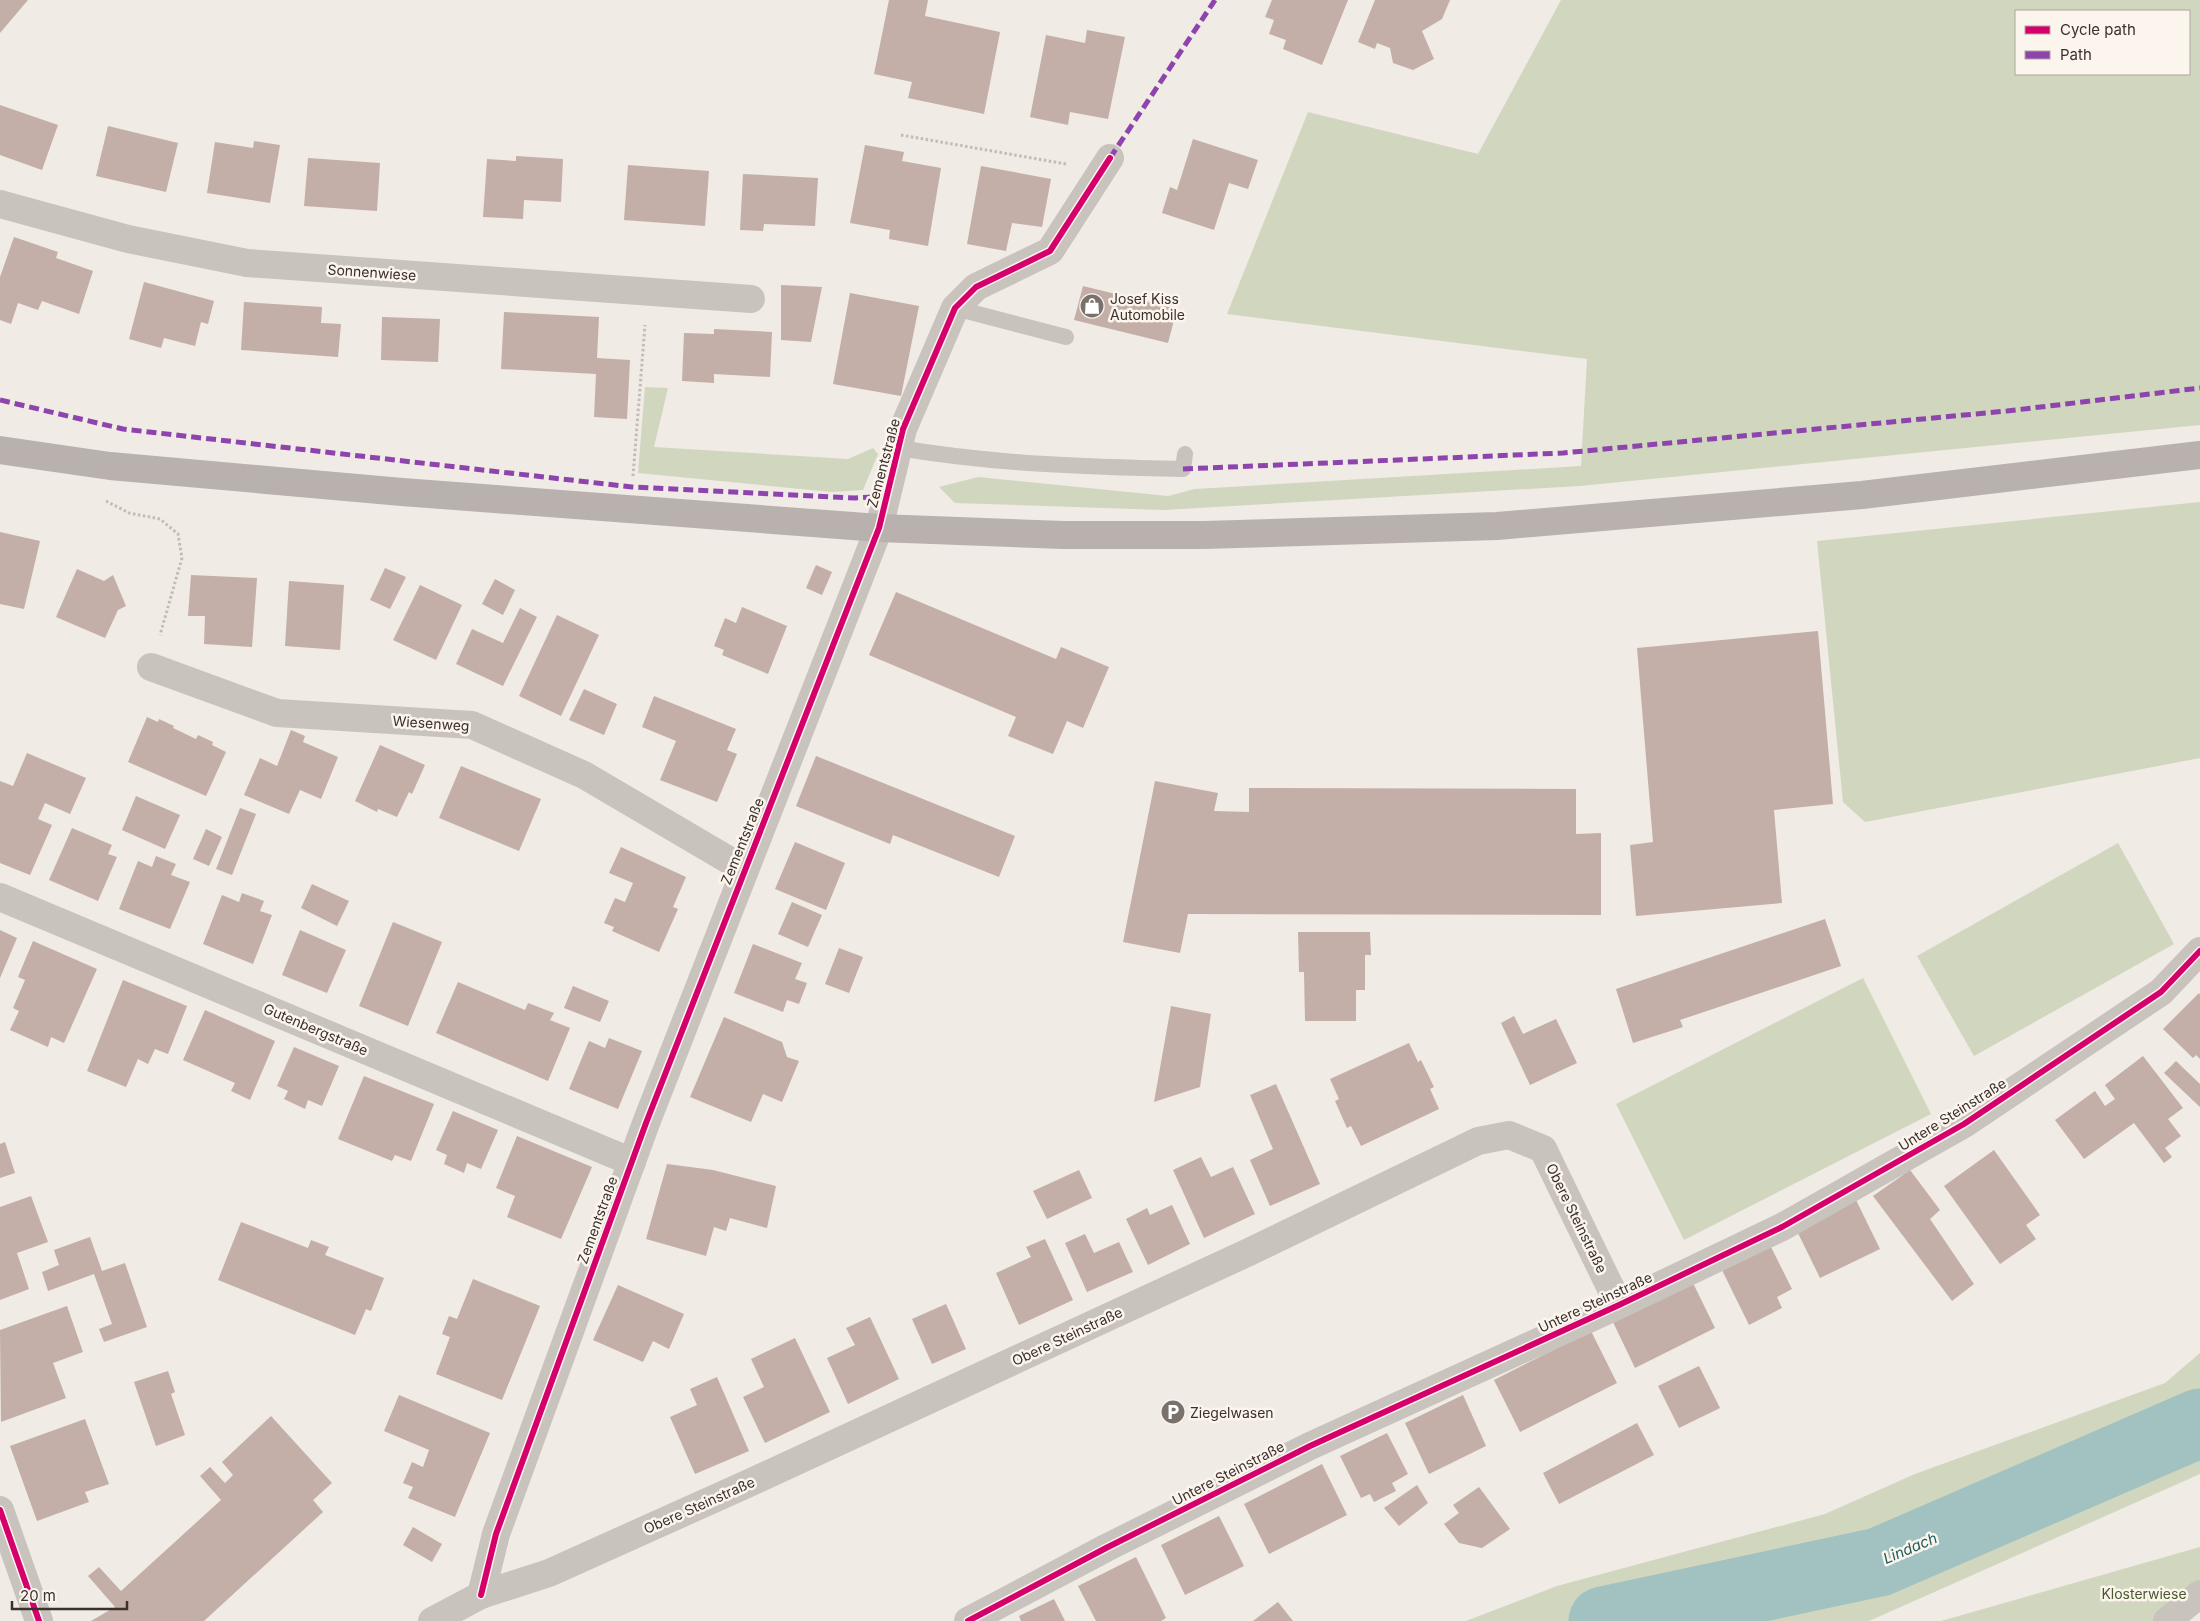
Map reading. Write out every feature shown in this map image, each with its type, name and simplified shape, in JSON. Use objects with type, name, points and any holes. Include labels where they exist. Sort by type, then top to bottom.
[{"type":"main road","points":[[3,449],[129,468],[402,492],[879,528],[1063,535],[1204,534],[1497,526],[1862,496],[2200,456]]},
{"type":"street","name":"Zementstraße","points":[[481,1595],[496,1534],[632,1162],[744,869],[879,528],[903,429],[955,308],[976,287],[1050,251],[1105,165]]},
{"type":"street","name":"Sonnenwiese","points":[[0,204],[128,239],[247,263],[751,299]]},
{"type":"street","name":"Wiesenweg","points":[[151,667],[277,713],[472,725],[584,775],[744,869]]},
{"type":"street","name":"Gutenbergstraße","points":[[0,897],[632,1162]]},
{"type":"street","name":"Untere Steinstraße","points":[[968,1621],[1106,1548],[1310,1446],[1619,1305],[1782,1227],[1964,1124],[2161,992],[2200,951]]},
{"type":"street","name":"Obere Steinstraße","points":[[432,1621],[481,1595],[549,1573],[747,1484],[1249,1252],[1478,1141],[1509,1135],[1543,1149],[1619,1305]]},
{"type":"street","points":[[0,1510],[39,1621]]},
{"type":"street","points":[[2167,1621],[2200,1594]]},
{"type":"lane","points":[[955,308],[1066,337]]},
{"type":"lane","points":[[899,448],[959,458],[1076,466],[1184,469],[1185,454]]},
{"type":"path","points":[[901,135],[1082,167],[1105,165]]},
{"type":"path","points":[[632,478],[647,292]]},
{"type":"path","points":[[100,498],[129,513],[160,518],[178,534],[182,558],[151,667]]},
{"type":"green space","points":[[1561,0],[2200,0],[2200,425],[1580,486],[1163,510],[955,503],[939,487],[978,477],[1168,496],[1195,489],[1581,466],[1587,359],[1227,314],[1308,112],[1478,154]]},
{"type":"green space","points":[[645,387],[668,388],[654,447],[848,459],[873,448],[878,454],[863,490],[832,492],[638,473]]},
{"type":"green space","points":[[2200,502],[2200,758],[1865,822],[1843,802],[1817,541]]},
{"type":"green space","points":[[2118,843],[2174,944],[1974,1056],[1917,956]]},
{"type":"green space","points":[[1863,978],[1931,1114],[1684,1240],[1616,1104]]},
{"type":"green space","points":[[2200,1353],[2200,1474],[1869,1621],[1466,1621],[1557,1586],[1825,1514],[1915,1474],[2165,1383]]},
{"type":"green space","name":"Klosterwiese","points":[[2200,1547],[2200,1583],[2154,1621],[1941,1621]]},
{"type":"building","points":[[0,0],[28,0],[0,33]]},
{"type":"building","points":[[889,0],[928,0],[925,16],[1000,32],[984,114],[908,98],[912,82],[874,74]]},
{"type":"building","points":[[1272,0],[1348,0],[1322,65],[1283,49],[1286,40],[1269,34],[1274,20],[1265,17]]},
{"type":"building","points":[[1375,0],[1450,0],[1442,19],[1422,31],[1434,59],[1413,70],[1393,63],[1390,48],[1377,43],[1375,49],[1358,42]]},
{"type":"building","points":[[1087,30],[1125,37],[1108,119],[1070,112],[1068,125],[1030,117],[1046,35],[1085,43]]},
{"type":"building","points":[[0,105],[58,125],[42,170],[0,155]]},
{"type":"building","points":[[108,126],[178,143],[166,192],[96,176]]},
{"type":"building","points":[[1193,139],[1258,160],[1248,189],[1229,183],[1214,230],[1162,213],[1170,187],[1177,190]]},
{"type":"building","points":[[254,141],[280,145],[270,203],[207,193],[215,142],[253,148]]},
{"type":"building","points":[[865,145],[904,152],[902,161],[941,168],[928,246],[889,239],[890,230],[850,223]]},
{"type":"building","points":[[516,156],[563,159],[561,202],[524,200],[523,219],[483,217],[487,159],[516,161]]},
{"type":"building","points":[[308,158],[380,163],[377,211],[304,206]]},
{"type":"building","points":[[628,165],[709,171],[705,226],[624,220]]},
{"type":"building","points":[[981,166],[1051,179],[1042,227],[1012,223],[1006,251],[967,244]]},
{"type":"building","points":[[743,174],[818,178],[815,226],[764,224],[763,231],[740,230]]},
{"type":"building","points":[[14,237],[58,252],[56,258],[93,271],[79,314],[42,301],[38,310],[18,303],[11,324],[0,320],[0,277]]},
{"type":"building","points":[[144,282],[214,301],[208,324],[201,322],[195,346],[164,338],[161,348],[129,339]]},
{"type":"building","points":[[781,285],[822,287],[811,342],[781,340]]},
{"type":"building","points":[[1083,286],[1177,309],[1168,343],[1074,320]]},
{"type":"building","points":[[850,293],[919,306],[901,396],[833,384]]},
{"type":"building","points":[[244,302],[322,307],[321,323],[341,324],[338,357],[241,350]]},
{"type":"building","points":[[504,312],[599,317],[597,358],[630,360],[627,419],[594,417],[596,374],[501,369]]},
{"type":"building","points":[[382,317],[440,319],[438,362],[381,360]]},
{"type":"building","points":[[714,329],[772,332],[770,377],[714,374],[714,383],[682,381],[684,333],[714,334]]},
{"type":"building","points":[[0,532],[40,541],[24,609],[0,604]]},
{"type":"building","points":[[816,565],[832,572],[822,595],[806,588]]},
{"type":"building","points":[[385,568],[406,577],[390,609],[370,600]]},
{"type":"building","points":[[77,569],[104,581],[113,575],[126,606],[118,610],[105,638],[56,617]]},
{"type":"building","points":[[191,575],[257,578],[252,647],[204,644],[205,616],[188,616]]},
{"type":"building","points":[[495,579],[515,590],[503,615],[482,604]]},
{"type":"building","points":[[289,581],[344,585],[340,650],[285,646]]},
{"type":"building","points":[[420,585],[462,605],[436,660],[393,640]]},
{"type":"building","points":[[896,592],[1056,659],[1061,647],[1109,667],[1083,728],[1067,721],[1053,754],[1008,736],[1016,717],[869,655]]},
{"type":"building","points":[[742,607],[787,626],[768,674],[722,655],[724,650],[714,646],[725,618],[736,623]]},
{"type":"building","points":[[520,608],[537,617],[503,686],[456,664],[472,629],[503,643]]},
{"type":"building","points":[[557,615],[599,635],[561,716],[519,696]]},
{"type":"building","points":[[1818,631],[1833,804],[1774,810],[1782,903],[1636,916],[1630,845],[1653,842],[1637,648]]},
{"type":"building","points":[[584,689],[617,704],[604,735],[569,720]]},
{"type":"building","points":[[654,696],[736,729],[727,750],[737,754],[717,802],[660,780],[676,741],[642,727]]},
{"type":"building","points":[[147,717],[158,722],[159,719],[196,739],[198,735],[213,742],[212,745],[226,752],[206,796],[128,762]]},
{"type":"building","points":[[291,730],[305,736],[303,742],[338,757],[321,799],[300,790],[289,814],[244,795],[260,758],[277,766]]},
{"type":"building","points":[[380,745],[425,765],[412,794],[409,792],[397,817],[378,809],[377,812],[355,801]]},
{"type":"building","points":[[27,753],[86,778],[70,814],[45,803],[38,819],[52,825],[30,875],[0,863],[0,781],[13,786]]},
{"type":"building","points":[[816,756],[1015,836],[999,877],[893,835],[890,844],[796,806]]},
{"type":"building","points":[[461,766],[541,799],[519,851],[439,818]]},
{"type":"building","points":[[1155,781],[1218,793],[1214,811],[1249,812],[1249,788],[1576,789],[1576,834],[1601,833],[1601,915],[1188,914],[1180,953],[1123,942]]},
{"type":"building","points":[[136,796],[180,815],[165,849],[122,830]]},
{"type":"building","points":[[240,808],[256,814],[232,875],[216,869]]},
{"type":"building","points":[[72,828],[112,845],[108,854],[117,857],[98,901],[49,880]]},
{"type":"building","points":[[206,829],[222,837],[209,866],[193,859]]},
{"type":"building","points":[[795,842],[845,863],[826,910],[775,889]]},
{"type":"building","points":[[621,847],[686,877],[673,907],[678,909],[659,952],[612,931],[614,927],[604,923],[615,898],[625,902],[633,883],[609,873]]},
{"type":"building","points":[[156,856],[176,864],[171,875],[190,882],[170,929],[119,909],[138,861],[152,867]]},
{"type":"building","points":[[312,884],[349,901],[337,926],[301,908]]},
{"type":"building","points":[[242,893],[264,901],[260,911],[272,915],[253,964],[203,944],[222,895],[239,902]]},
{"type":"building","points":[[792,902],[822,915],[808,947],[778,934]]},
{"type":"building","points":[[1825,919],[1841,966],[1680,1020],[1683,1027],[1633,1043],[1616,989]]},
{"type":"building","points":[[393,922],[442,942],[408,1026],[359,1006]]},
{"type":"building","points":[[0,930],[17,938],[0,978]]},
{"type":"building","points":[[300,930],[346,950],[327,993],[282,975]]},
{"type":"building","points":[[1298,932],[1370,932],[1371,955],[1365,955],[1365,990],[1356,990],[1356,1021],[1305,1021],[1304,972],[1299,972]]},
{"type":"building","points":[[33,941],[97,969],[64,1043],[51,1037],[48,1047],[10,1030],[19,1011],[13,1008],[25,980],[18,977]]},
{"type":"building","points":[[753,944],[802,963],[795,979],[807,983],[799,1004],[787,1000],[783,1012],[734,993]]},
{"type":"building","points":[[839,948],[863,957],[849,993],[825,984]]},
{"type":"building","points":[[123,980],[187,1006],[168,1054],[155,1049],[148,1064],[138,1059],[126,1087],[87,1071]]},
{"type":"building","points":[[458,982],[525,1010],[528,1003],[554,1013],[550,1020],[570,1028],[548,1081],[436,1033]]},
{"type":"building","points":[[573,986],[609,1001],[600,1022],[564,1008]]},
{"type":"building","points":[[2199,993],[2200,1059],[2196,1055],[2193,1058],[2163,1029]]},
{"type":"building","points":[[1171,1006],[1211,1014],[1200,1087],[1154,1102]]},
{"type":"building","points":[[205,1010],[275,1041],[250,1100],[231,1091],[235,1083],[183,1060]]},
{"type":"building","points":[[1514,1016],[1523,1034],[1556,1019],[1577,1063],[1530,1085],[1501,1023]]},
{"type":"building","points":[[724,1017],[782,1042],[787,1057],[799,1061],[782,1102],[763,1094],[751,1122],[690,1097]]},
{"type":"building","points":[[609,1038],[642,1051],[618,1109],[569,1089],[589,1041],[605,1048]]},
{"type":"building","points":[[1409,1043],[1418,1062],[1421,1060],[1434,1087],[1430,1089],[1439,1109],[1361,1146],[1351,1126],[1347,1128],[1335,1101],[1339,1099],[1330,1079]]},
{"type":"building","points":[[294,1047],[339,1066],[322,1106],[308,1100],[305,1109],[284,1099],[288,1091],[277,1086]]},
{"type":"building","points":[[2143,1056],[2183,1108],[2168,1119],[2181,1136],[2165,1148],[2172,1157],[2164,1163],[2134,1123],[2084,1159],[2055,1120],[2095,1091],[2105,1106],[2115,1099],[2105,1085]]},
{"type":"building","points":[[2176,1061],[2200,1084],[2200,1107],[2164,1073]]},
{"type":"building","points":[[364,1076],[434,1104],[411,1161],[395,1155],[392,1161],[338,1139]]},
{"type":"building","points":[[1276,1084],[1320,1184],[1270,1206],[1250,1160],[1273,1149],[1250,1095]]},
{"type":"building","points":[[453,1111],[498,1130],[481,1169],[467,1163],[464,1173],[444,1164],[447,1155],[436,1150]]},
{"type":"building","points":[[517,1136],[592,1167],[561,1239],[507,1217],[515,1196],[496,1188]]},
{"type":"building","points":[[5,1142],[15,1173],[0,1178],[0,1144]]},
{"type":"building","points":[[1994,1150],[2040,1215],[2026,1225],[2036,1239],[2000,1264],[1944,1186]]},
{"type":"building","points":[[1201,1157],[1211,1177],[1233,1167],[1255,1214],[1204,1238],[1173,1170]]},
{"type":"building","points":[[667,1164],[713,1170],[776,1186],[767,1228],[730,1218],[726,1231],[714,1227],[706,1256],[646,1239]]},
{"type":"building","points":[[1079,1170],[1092,1198],[1047,1219],[1033,1191]]},
{"type":"building","points":[[1910,1170],[1940,1210],[1930,1219],[1974,1284],[1952,1301],[1873,1196]]},
{"type":"building","points":[[31,1196],[48,1242],[17,1253],[29,1289],[0,1300],[0,1207]]},
{"type":"building","points":[[1856,1200],[1880,1249],[1820,1278],[1796,1229]]},
{"type":"building","points":[[1172,1205],[1190,1244],[1148,1265],[1126,1219],[1147,1208],[1150,1215]]},
{"type":"building","points":[[241,1222],[308,1248],[311,1240],[329,1247],[325,1255],[384,1278],[371,1311],[366,1309],[355,1335],[218,1280]]},
{"type":"building","points":[[1085,1234],[1094,1253],[1119,1242],[1133,1272],[1087,1292],[1065,1243]]},
{"type":"building","points":[[90,1237],[102,1271],[125,1263],[147,1327],[104,1342],[99,1329],[112,1324],[94,1274],[48,1291],[42,1272],[59,1265],[54,1250]]},
{"type":"building","points":[[1045,1239],[1073,1300],[1019,1325],[996,1273],[1031,1257],[1026,1247]]},
{"type":"building","points":[[1769,1243],[1792,1289],[1777,1297],[1782,1308],[1749,1325],[1721,1268]]},
{"type":"building","points":[[473,1279],[540,1306],[502,1400],[436,1374],[450,1337],[442,1334],[449,1316],[457,1319]]},
{"type":"building","points":[[1692,1281],[1715,1328],[1635,1368],[1612,1320]]},
{"type":"building","points":[[618,1285],[684,1314],[669,1349],[653,1341],[643,1362],[593,1340]]},
{"type":"building","points":[[946,1304],[966,1349],[932,1364],[912,1319]]},
{"type":"building","points":[[67,1306],[83,1352],[53,1363],[66,1398],[1,1422],[0,1330]]},
{"type":"building","points":[[870,1317],[899,1379],[848,1404],[827,1358],[855,1345],[846,1328]]},
{"type":"building","points":[[1591,1331],[1617,1383],[1520,1432],[1494,1380]]},
{"type":"building","points":[[795,1338],[830,1412],[765,1443],[743,1397],[764,1387],[751,1359]]},
{"type":"building","points":[[1699,1366],[1720,1408],[1679,1428],[1658,1386]]},
{"type":"building","points":[[168,1371],[175,1392],[171,1394],[185,1435],[156,1446],[134,1382]]},
{"type":"building","points":[[717,1377],[749,1451],[695,1474],[670,1417],[697,1405],[690,1389]]},
{"type":"building","points":[[399,1395],[490,1433],[455,1517],[408,1498],[413,1487],[403,1483],[412,1462],[423,1467],[429,1450],[384,1431]]},
{"type":"building","points":[[1463,1395],[1486,1446],[1429,1474],[1405,1423]]},
{"type":"building","points":[[271,1416],[332,1483],[313,1500],[323,1512],[204,1621],[91,1621],[115,1607],[88,1576],[99,1567],[121,1591],[221,1500],[200,1476],[210,1467],[225,1483],[233,1475],[222,1462]]},
{"type":"building","points":[[85,1419],[109,1484],[85,1492],[89,1502],[37,1521],[10,1446]]},
{"type":"building","points":[[1637,1423],[1654,1455],[1559,1504],[1543,1473]]},
{"type":"building","points":[[1387,1433],[1408,1474],[1392,1483],[1396,1491],[1374,1502],[1370,1494],[1361,1498],[1340,1456]]},
{"type":"building","points":[[1322,1464],[1347,1515],[1269,1554],[1244,1504]]},
{"type":"building","points":[[1417,1485],[1428,1503],[1399,1526],[1384,1508]]},
{"type":"building","points":[[1479,1487],[1510,1529],[1482,1548],[1459,1543],[1444,1524],[1459,1513],[1453,1505]]},
{"type":"building","points":[[1219,1516],[1244,1566],[1185,1595],[1161,1545]]},
{"type":"building","points":[[413,1527],[442,1544],[432,1562],[403,1545]]},
{"type":"building","points":[[1136,1557],[1166,1618],[1161,1621],[1096,1621],[1078,1586]]},
{"type":"building","points":[[1054,1599],[1065,1621],[1021,1621],[1019,1616]]},
{"type":"building","points":[[1278,1602],[1293,1621],[1253,1621]]},
{"type":"waterway","name":"Lindach","points":[[1603,1621],[1879,1562],[2200,1423]]},
{"type":"marked path","points":[[1110,158],[1215,0]]},
{"type":"marked path","points":[[1183,469],[1563,453],[2007,411],[2200,388]]},
{"type":"marked path","points":[[0,400],[123,429],[632,487],[855,498],[887,496]]},
{"type":"cycle path","points":[[481,1595],[496,1534],[646,1123],[879,528],[903,429],[955,308],[976,287],[1050,251],[1110,158]]},
{"type":"cycle path","points":[[968,1621],[1106,1548],[1310,1446],[1619,1305],[1782,1227],[1964,1124],[2161,992],[2200,951]]},
{"type":"cycle path","points":[[0,1510],[39,1621]]},
{"type":"place","name":"Josef Kiss Automobile","points":[[1092,306]]},
{"type":"place","name":"Ziegelwasen","points":[[1173,1412]]}]
